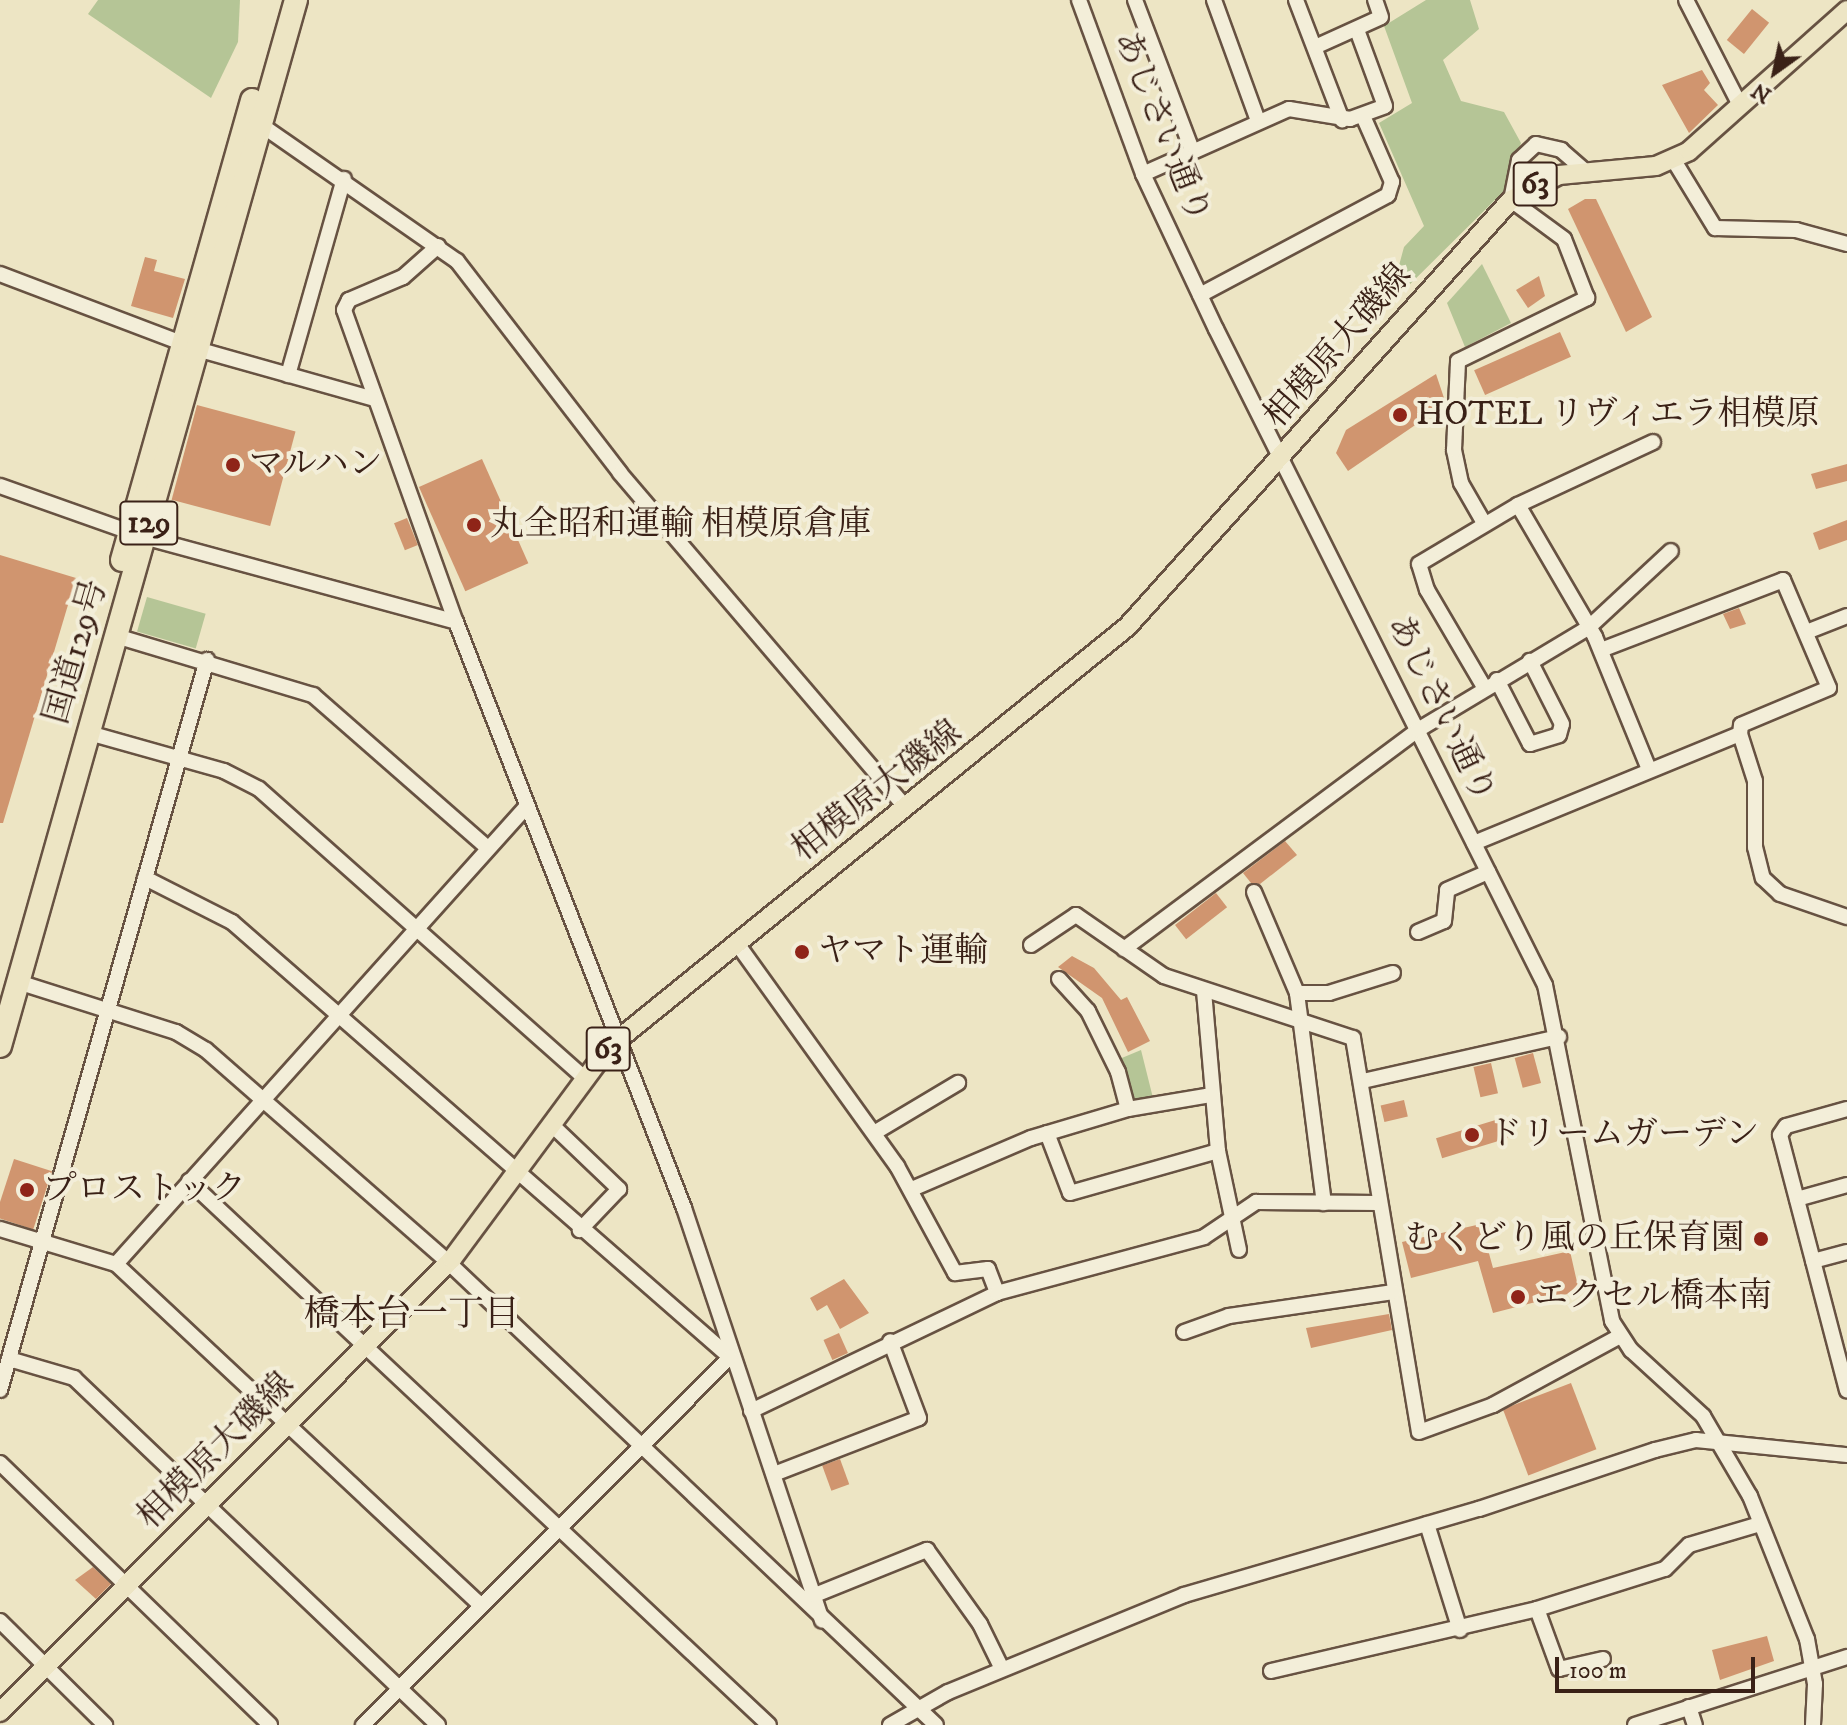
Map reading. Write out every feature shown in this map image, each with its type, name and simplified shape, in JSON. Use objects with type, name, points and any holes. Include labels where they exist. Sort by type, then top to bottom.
[{"type":"highway","name":"国道129号","points":[[0,1046],[9,987],[254,120],[281,0]]},
{"type":"highway","name":"国道129号","points":[[254,120],[296,0]]},
{"type":"highway","name":"国道129号","points":[[9,987],[89,733],[116,636],[137,534]]},
{"type":"main road","name":"相模原大磯線","points":[[0,1712],[449,1263],[585,1078],[618,1039],[1127,627],[1511,200],[1540,182],[1585,171],[1641,169],[1673,159],[1740,105],[1847,10]]},
{"type":"street","name":"あじさい通り","points":[[1079,0],[1143,174],[1200,295],[1284,456],[1545,985],[1559,1037],[1618,1337]]},
{"type":"street","points":[[1135,0],[1192,150]]},
{"type":"street","points":[[1214,0],[1258,121]]},
{"type":"street","points":[[1296,0],[1342,120]]},
{"type":"street","points":[[1315,47],[1381,17],[1375,0]]},
{"type":"street","points":[[1686,0],[1740,105]]},
{"type":"street","points":[[1143,174],[1289,109],[1342,120],[1363,116],[1385,106],[1357,30]]},
{"type":"street","points":[[1200,295],[1388,195],[1392,182],[1363,116]]},
{"type":"street","points":[[254,120],[344,179],[457,261],[529,362],[693,561],[906,808]]},
{"type":"street","points":[[1484,523],[1461,483],[1454,450],[1458,361],[1589,294],[1564,239],[1511,200],[1519,160],[1536,144],[1561,150],[1585,171]]},
{"type":"street","points":[[1673,159],[1715,228],[1796,230],[1847,244]]},
{"type":"street","points":[[288,375],[344,179]]},
{"type":"street","points":[[438,246],[403,277],[344,306],[374,399],[456,622],[684,1208],[730,1357],[774,1474],[822,1621]]},
{"type":"street","points":[[0,274],[191,345],[374,399]]},
{"type":"street","points":[[1530,661],[1562,724],[1559,735],[1530,744],[1418,567],[1484,523],[1653,442]]},
{"type":"street","points":[[0,486],[137,534],[456,622]]},
{"type":"street","points":[[1518,505],[1601,650],[1649,769]]},
{"type":"street","points":[[1124,949],[1418,730],[1491,683],[1588,628],[1671,551]]},
{"type":"street","points":[[1601,650],[1781,579],[1809,631],[1827,691],[1741,725],[1740,734],[1755,781],[1755,847],[1763,878],[1780,894],[1847,917]]},
{"type":"street","points":[[1809,631],[1847,616]]},
{"type":"street","points":[[116,636],[207,660],[313,695],[488,848]]},
{"type":"street","points":[[0,1390],[207,660]]},
{"type":"street","points":[[89,733],[177,757],[259,789],[585,1078]]},
{"type":"street","points":[[1474,843],[1740,734]]},
{"type":"street","points":[[116,1264],[527,806]]},
{"type":"street","points":[[1418,932],[1444,921],[1447,890],[1488,872]]},
{"type":"street","points":[[145,878],[217,910],[580,1230],[730,1357]]},
{"type":"street","points":[[1254,892],[1297,993],[1324,1203]]},
{"type":"street","points":[[1031,945],[1076,915],[1150,969],[1204,991],[1301,1019],[1353,1038],[1363,1081],[1393,1292],[1421,1433],[1493,1405],[1618,1337],[1687,1398],[1715,1440],[1760,1524],[1813,1667],[1813,1725]]},
{"type":"street","points":[[736,942],[912,1189],[955,1273],[988,1269],[997,1293]]},
{"type":"street","points":[[1297,993],[1329,993],[1393,973]]},
{"type":"street","points":[[1059,979],[1088,1011],[1118,1072],[1128,1109]]},
{"type":"street","points":[[9,987],[108,1009],[192,1040],[449,1263],[822,1621],[936,1725]]},
{"type":"street","points":[[1204,991],[1218,1151],[1239,1250]]},
{"type":"street","points":[[1363,1081],[1559,1037]]},
{"type":"street","points":[[874,1133],[958,1083]]},
{"type":"street","points":[[912,1189],[966,1161],[1047,1133],[1128,1109],[1212,1095]]},
{"type":"street","points":[[1847,1109],[1781,1130],[1847,1390]]},
{"type":"street","points":[[552,1125],[619,1189],[580,1230]]},
{"type":"street","points":[[1047,1133],[1070,1193],[1218,1151]]},
{"type":"street","points":[[189,1181],[769,1725]]},
{"type":"street","points":[[1797,1199],[1847,1185]]},
{"type":"street","points":[[751,1411],[890,1341],[997,1293],[1204,1237],[1256,1202],[1378,1203]]},
{"type":"street","points":[[0,1229],[116,1264],[480,1605]]},
{"type":"street","points":[[1813,1261],[1847,1252]]},
{"type":"street","points":[[1184,1332],[1229,1316],[1393,1292]]},
{"type":"street","points":[[774,1474],[919,1418],[890,1341]]},
{"type":"street","points":[[363,1725],[730,1357]]},
{"type":"street","points":[[9,1359],[74,1378],[438,1725]]},
{"type":"street","points":[[890,1725],[917,1707],[1002,1669],[1184,1595],[1427,1524],[1645,1453],[1715,1440],[1847,1455]]},
{"type":"street","points":[[0,1463],[270,1725]]},
{"type":"street","points":[[1427,1524],[1460,1630]]},
{"type":"street","points":[[1271,1671],[1460,1630],[1537,1609],[1665,1569],[1689,1545],[1760,1524]]},
{"type":"street","points":[[815,1595],[927,1550],[980,1624],[1002,1669]]},
{"type":"street","points":[[1537,1609],[1559,1669],[1603,1659]]},
{"type":"street","points":[[0,1621],[105,1725]]},
{"type":"street","points":[[1635,1725],[1847,1657]]},
{"type":"street","points":[[1689,1707],[1695,1725]]},
{"type":"green space","points":[[98,0],[240,0],[238,42],[211,98],[88,14]]},
{"type":"green space","points":[[1426,0],[1470,0],[1479,29],[1443,60],[1461,101],[1504,112],[1521,143],[1504,191],[1388,306],[1404,247],[1424,226],[1379,123],[1412,103],[1384,26]]},
{"type":"green space","points":[[1482,264],[1511,323],[1465,347],[1447,303]]},
{"type":"green space","points":[[147,597],[206,614],[196,648],[137,632]]},
{"type":"green space","points":[[1141,1050],[1153,1098],[1136,1101],[1117,1060]]},
{"type":"building","points":[[1752,9],[1769,23],[1744,54],[1727,40]]},
{"type":"building","points":[[1702,70],[1710,83],[1704,90],[1718,105],[1689,133],[1662,85]]},
{"type":"building","points":[[1585,199],[1596,199],[1652,317],[1626,332],[1568,209]]},
{"type":"building","points":[[145,257],[157,260],[154,271],[185,279],[173,318],[131,306]]},
{"type":"building","points":[[1539,276],[1545,296],[1528,308],[1516,290]]},
{"type":"building","points":[[1560,332],[1571,357],[1485,395],[1474,370]]},
{"type":"building","name":"HOTEL リヴィエラ相模原","points":[[1436,374],[1446,404],[1348,471],[1336,453],[1346,430]]},
{"type":"building","name":"マルハン","points":[[197,405],[296,431],[270,526],[172,500]]},
{"type":"building","name":"丸全昭和運輸 相模原倉庫","points":[[482,459],[528,563],[465,591],[419,487]]},
{"type":"building","points":[[1847,464],[1847,481],[1816,489],[1811,474]]},
{"type":"building","points":[[407,518],[418,545],[405,550],[394,523]]},
{"type":"building","points":[[1847,520],[1847,540],[1819,550],[1813,533]]},
{"type":"building","points":[[0,555],[76,578],[3,823],[0,823]]},
{"type":"building","points":[[1739,608],[1746,624],[1730,629],[1723,614]]},
{"type":"building","points":[[1285,841],[1297,855],[1260,884],[1251,883],[1243,873]]},
{"type":"building","points":[[1216,893],[1227,907],[1186,939],[1175,925]]},
{"type":"building","points":[[1072,956],[1094,968],[1121,1000],[1127,997],[1150,1041],[1128,1052],[1102,998],[1058,967]]},
{"type":"building","points":[[1533,1053],[1541,1083],[1523,1088],[1515,1058]]},
{"type":"building","points":[[1491,1063],[1498,1093],[1480,1097],[1473,1067]]},
{"type":"building","points":[[1404,1100],[1408,1117],[1384,1122],[1381,1105]]},
{"type":"building","name":"ドリームガーデン","points":[[1502,1118],[1508,1138],[1442,1158],[1436,1138]]},
{"type":"building","name":"プロストック","points":[[14,1159],[52,1171],[33,1229],[0,1219],[0,1202]]},
{"type":"building","points":[[1481,1224],[1493,1268],[1570,1251],[1579,1291],[1493,1313],[1478,1261],[1411,1278],[1402,1242]]},
{"type":"building","points":[[844,1279],[869,1313],[840,1329],[827,1305],[817,1311],[810,1298]]},
{"type":"building","points":[[1389,1314],[1392,1330],[1311,1348],[1306,1328]]},
{"type":"building","points":[[839,1333],[848,1353],[832,1360],[823,1340]]},
{"type":"building","points":[[1571,1383],[1596,1449],[1528,1475],[1503,1409]]},
{"type":"building","points":[[840,1459],[849,1484],[831,1491],[822,1465]]},
{"type":"building","points":[[93,1567],[111,1584],[96,1599],[75,1580]]},
{"type":"building","points":[[1767,1636],[1774,1661],[1720,1680],[1712,1650]]},
{"type":"place","name":"HOTEL リヴィエラ相模原","points":[[1400,415]]},
{"type":"place","name":"マルハン","points":[[233,465]]},
{"type":"place","name":"丸全昭和運輸 相模原倉庫","points":[[474,525]]},
{"type":"place","name":"ヤマト運輸","points":[[802,952]]},
{"type":"place","name":"ドリームガーデン","points":[[1472,1135]]},
{"type":"place","name":"プロストック","points":[[27,1190]]},
{"type":"place","name":"むくどり風の丘保育園","points":[[1761,1239]]},
{"type":"place","name":"エクセル橋本南","points":[[1518,1297]]},
{"type":"district","name":"橋本台一丁目","points":[[412,1315]]}]
